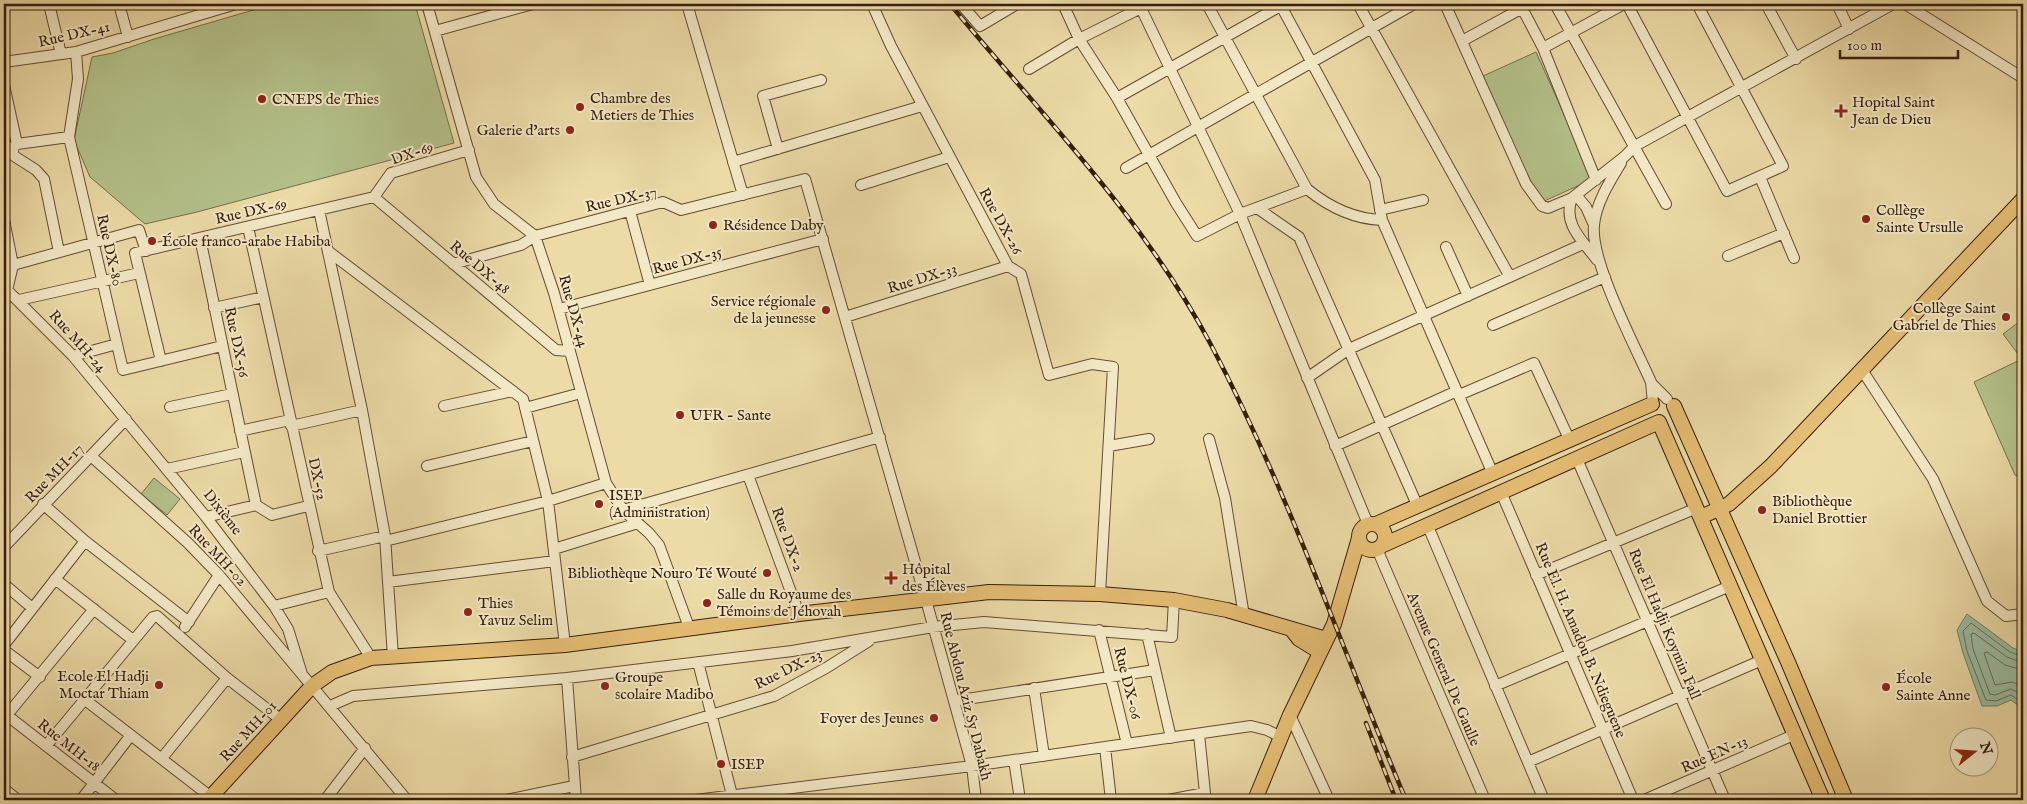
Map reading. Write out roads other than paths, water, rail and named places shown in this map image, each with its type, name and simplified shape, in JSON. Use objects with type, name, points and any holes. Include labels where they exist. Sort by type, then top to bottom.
[{"type":"main road","points":[[1701,518],[1723,509],[1771,466],[2023,199]]},
{"type":"main road","points":[[1255,800],[1290,715],[1334,624],[1350,576],[1361,530],[1493,474],[1661,398],[1671,403],[1723,509],[1843,799]]},
{"type":"main road","points":[[1653,403],[1651,415],[1659,422],[1823,800]]},
{"type":"main road","points":[[1350,576],[1378,548],[1427,524],[1577,460],[1659,422],[1667,422],[1673,417],[1671,403]]},
{"type":"main road","points":[[1372,524],[1385,532],[1378,548]]},
{"type":"main road","points":[[1359,538],[1362,545],[1378,548]]},
{"type":"main road","points":[[312,686],[332,672],[371,658],[565,645],[690,630],[799,614],[990,592],[1100,594],[1174,600],[1227,610],[1326,639]]},
{"type":"main road","points":[[1292,630],[1299,639],[1320,652]]},
{"type":"main road","name":"Rue MH-01","points":[[210,798],[312,686]]},
{"type":"street","points":[[49,4],[61,54]]},
{"type":"street","points":[[119,4],[128,36]]},
{"type":"street","name":"Rue DX-41","points":[[4,62],[76,52],[204,9],[236,4]]},
{"type":"street","points":[[427,4],[476,177],[494,204],[535,236]]},
{"type":"street","points":[[434,31],[533,4]]},
{"type":"street","points":[[687,4],[743,195]]},
{"type":"street","name":"Rue DX-26","points":[[872,4],[922,106],[1008,266],[1021,274],[1049,375],[1092,364],[1113,367],[1108,446]]},
{"type":"street","points":[[961,4],[980,26],[1017,4]]},
{"type":"street","points":[[1063,4],[1079,38],[1197,236],[1240,214],[1307,189]]},
{"type":"street","points":[[1207,4],[1307,189],[1324,203],[1363,219],[1381,215],[1423,200]]},
{"type":"street","points":[[1116,98],[1282,4],[1375,180],[1381,215],[1493,474]]},
{"type":"street","points":[[1358,4],[1510,277]]},
{"type":"street","points":[[1126,168],[1414,4]]},
{"type":"street","points":[[1445,4],[1535,200],[1548,208],[1574,197],[1624,158],[1635,146],[1893,4]]},
{"type":"street","points":[[1555,4],[1666,204]]},
{"type":"street","points":[[1543,48],[1625,4],[1727,192],[1783,166],[1743,87],[1697,4]]},
{"type":"street","points":[[1766,4],[1796,59]]},
{"type":"street","points":[[1837,4],[1849,29]]},
{"type":"street","points":[[1905,4],[2023,78]]},
{"type":"street","points":[[1029,69],[1079,38],[1140,6],[1240,214],[1335,446],[1372,524]]},
{"type":"street","points":[[1462,41],[1526,6],[1596,180]]},
{"type":"street","points":[[4,144],[68,137],[78,79],[76,52]]},
{"type":"street","points":[[778,149],[763,96],[821,80]]},
{"type":"street","points":[[4,85],[5,99],[16,143]]},
{"type":"street","points":[[733,162],[922,106]]},
{"type":"street","name":"Rue DX-80","points":[[68,137],[123,370],[161,361]]},
{"type":"street","points":[[16,143],[12,148],[14,156],[36,170],[44,179],[59,252]]},
{"type":"street","name":"DX-69","points":[[374,197],[391,173],[469,150]]},
{"type":"street","points":[[861,185],[949,157]]},
{"type":"street","points":[[1624,158],[1603,195],[1594,225],[1594,239],[1604,277],[1651,382],[1653,403]]},
{"type":"street","points":[[1760,176],[1794,258]]},
{"type":"street","name":"Rue DX-37","points":[[453,264],[521,245],[535,236],[663,202],[681,210],[805,179],[822,239]]},
{"type":"street","name":"Rue DX-69","points":[[139,273],[135,254],[374,197]]},
{"type":"street","name":"Rue DX-48","points":[[374,197],[556,350],[570,350]]},
{"type":"street","points":[[1574,197],[1586,207],[1594,225]]},
{"type":"street","points":[[1574,197],[1568,212],[1569,220],[1583,244],[1600,265]]},
{"type":"street","points":[[1257,208],[1299,236],[1418,507]]},
{"type":"street","points":[[319,210],[362,410],[385,539],[393,657]]},
{"type":"street","points":[[630,211],[650,285]]},
{"type":"street","points":[[4,220],[13,265],[5,290]]},
{"type":"street","name":"DX-52","points":[[248,227],[328,592],[371,658]]},
{"type":"street","points":[[13,265],[139,230],[146,251]]},
{"type":"street","points":[[1728,256],[1784,233]]},
{"type":"street","name":"Rue DX-44","points":[[535,236],[559,310],[606,482],[623,510],[659,545],[690,630]]},
{"type":"street","name":"Rue DX-56","points":[[200,238],[256,505]]},
{"type":"street","name":"Rue DX-35","points":[[559,310],[822,239]]},
{"type":"street","name":"Rue Abdou Aziz Sy Dabakh","points":[[822,239],[934,628],[972,766],[979,799]]},
{"type":"street","points":[[1307,378],[1349,349],[1583,244]]},
{"type":"street","points":[[1446,247],[1468,296]]},
{"type":"street","points":[[328,251],[523,400],[548,501],[565,645]]},
{"type":"street","name":"Rue DX-33","points":[[846,317],[1008,266]]},
{"type":"street","points":[[19,300],[139,273],[161,361],[222,346]]},
{"type":"street","points":[[1493,326],[1604,277]]},
{"type":"street","name":"Rue MH-24","points":[[5,290],[19,300],[73,356],[126,420]]},
{"type":"street","points":[[214,308],[263,297]]},
{"type":"street","points":[[73,356],[117,344]]},
{"type":"street","points":[[1335,446],[1382,424],[1534,363],[1570,440]]},
{"type":"street","points":[[1862,370],[1933,479],[1987,601],[2006,616],[2023,614]]},
{"type":"street","points":[[1651,382],[1671,403]]},
{"type":"street","points":[[444,406],[512,391]]},
{"type":"street","points":[[170,406],[232,394]]},
{"type":"street","points":[[525,408],[581,394]]},
{"type":"street","points":[[240,431],[362,410]]},
{"type":"street","name":"Rue MH-17","points":[[4,547],[43,504],[126,420]]},
{"type":"street","name":"Dixième","points":[[126,420],[206,517],[274,606],[288,630],[302,674]]},
{"type":"street","points":[[623,510],[880,437]]},
{"type":"street","points":[[1100,594],[1108,446],[1149,438]]},
{"type":"street","points":[[1209,439],[1225,498],[1244,616]]},
{"type":"street","points":[[426,466],[533,441]]},
{"type":"street","points":[[167,469],[244,452]]},
{"type":"street","name":"Rue MH-02","points":[[91,456],[188,543],[219,575],[407,800]]},
{"type":"street","name":"Rue El Hadji Koymin Fall","points":[[1577,460],[1725,800]]},
{"type":"street","name":"Rue DX-2","points":[[748,475],[799,614]]},
{"type":"street","points":[[318,551],[385,539],[548,501],[606,482]]},
{"type":"street","name":"Rue El. H. Amadou B. Ndieguene","points":[[1501,492],[1633,800]]},
{"type":"street","points":[[43,504],[85,541],[188,622]]},
{"type":"street","points":[[206,517],[256,505],[270,515],[308,506]]},
{"type":"street","points":[[1536,575],[1613,543],[1701,518]]},
{"type":"street","points":[[554,549],[638,523]]},
{"type":"street","points":[[1427,524],[1544,800]]},
{"type":"street","points":[[4,645],[31,607],[85,541]]},
{"type":"street","name":"Avenue General De Gaulle","points":[[1378,548],[1484,800]]},
{"type":"street","points":[[388,582],[556,561]]},
{"type":"street","points":[[179,635],[219,575]]},
{"type":"street","points":[[55,579],[133,640]]},
{"type":"street","points":[[4,584],[31,607]]},
{"type":"street","points":[[1495,686],[1646,620],[1730,586]]},
{"type":"street","points":[[274,606],[328,592]]},
{"type":"street","points":[[330,706],[354,696],[566,678],[872,639],[934,628],[984,622],[1172,637],[1174,600]]},
{"type":"street","points":[[5,714],[40,676],[94,609]]},
{"type":"street","points":[[46,746],[133,640],[153,617],[157,616],[227,678],[280,719]]},
{"type":"street","name":"Rue DX-06","points":[[1099,630],[1127,744]]},
{"type":"street","points":[[1147,634],[1171,738]]},
{"type":"street","name":"Rue DX-23","points":[[572,757],[774,696],[826,668],[872,639]]},
{"type":"street","points":[[4,650],[40,676]]},
{"type":"street","points":[[1528,762],[1762,660]]},
{"type":"street","points":[[698,662],[732,797]]},
{"type":"street","points":[[954,701],[1110,675],[1155,670]]},
{"type":"street","points":[[162,758],[227,678]]},
{"type":"street","points":[[566,678],[576,800]]},
{"type":"street","points":[[1034,688],[1044,756]]},
{"type":"street","points":[[84,699],[162,758],[210,798]]},
{"type":"street","name":"Rue MH-18","points":[[5,714],[116,800]]},
{"type":"street","points":[[1290,715],[1329,800]]},
{"type":"street","points":[[695,800],[732,797],[751,793],[972,766],[1251,726],[1267,730],[1281,737]]},
{"type":"street","points":[[1168,800],[1203,797],[1199,734]]},
{"type":"street","name":"Rue EN-13","points":[[1644,800],[1796,734]]},
{"type":"street","points":[[80,800],[131,735]]},
{"type":"street","points":[[1105,747],[1111,800]]},
{"type":"street","points":[[325,800],[365,748]]},
{"type":"street","points":[[1014,760],[1020,800]]},
{"type":"street","points":[[506,800],[574,786]]},
{"type":"street","points":[[4,789],[18,800]]},
{"type":"street","points":[[751,793],[762,800]]},
{"type":"water","points":[[1967,614],[2013,648],[2023,652],[2023,709],[2011,700],[1997,706],[1982,706],[1957,630]]},
{"type":"railway","points":[[950,4],[1089,167],[1122,209],[1154,252],[1210,343],[1238,399],[1289,512],[1406,800]]},
{"type":"railway","points":[[1366,723],[1396,800]]},
{"type":"place","name":"CNEPS de Thies","points":[[262,99]]},
{"type":"place","name":"Chambre des Metiers de Thies","points":[[580,107]]},
{"type":"place","name":"Hopital Saint Jean de Dieu","points":[[1841,111]]},
{"type":"place","name":"Galerie d'arts","points":[[570,130]]},
{"type":"place","name":"Collège Sainte Ursulle","points":[[1866,219]]},
{"type":"place","name":"Résidence Daby","points":[[713,225]]},
{"type":"place","name":"École franco-arabe Habiba","points":[[152,241]]},
{"type":"place","name":"Service régionale de la jeunesse","points":[[826,310]]},
{"type":"place","name":"Collège Saint Gabriel de Thies","points":[[2006,317]]},
{"type":"place","name":"UFR - Sante","points":[[680,415]]},
{"type":"place","name":"ISEP (Administration)","points":[[599,504]]},
{"type":"place","name":"Bibliothèque Daniel Brottier","points":[[1762,510]]},
{"type":"place","name":"Bibliothèque Nouro Té Wouté","points":[[767,573]]},
{"type":"place","name":"Hôpital des Élèves","points":[[891,578]]},
{"type":"place","name":"Salle du Royaume des Témoins de Jéhovah","points":[[707,603]]},
{"type":"place","name":"Thies Yavuz Selim","points":[[468,612]]},
{"type":"place","name":"Ecole El Hadji Moctar Thiam","points":[[159,685]]},
{"type":"place","name":"Groupe scolaire Madibo","points":[[605,686]]},
{"type":"place","name":"École Sainte Anne","points":[[1886,687]]},
{"type":"place","name":"Foyer des Jeunes","points":[[934,718]]},
{"type":"place","name":"ISEP","points":[[721,764]]}]
